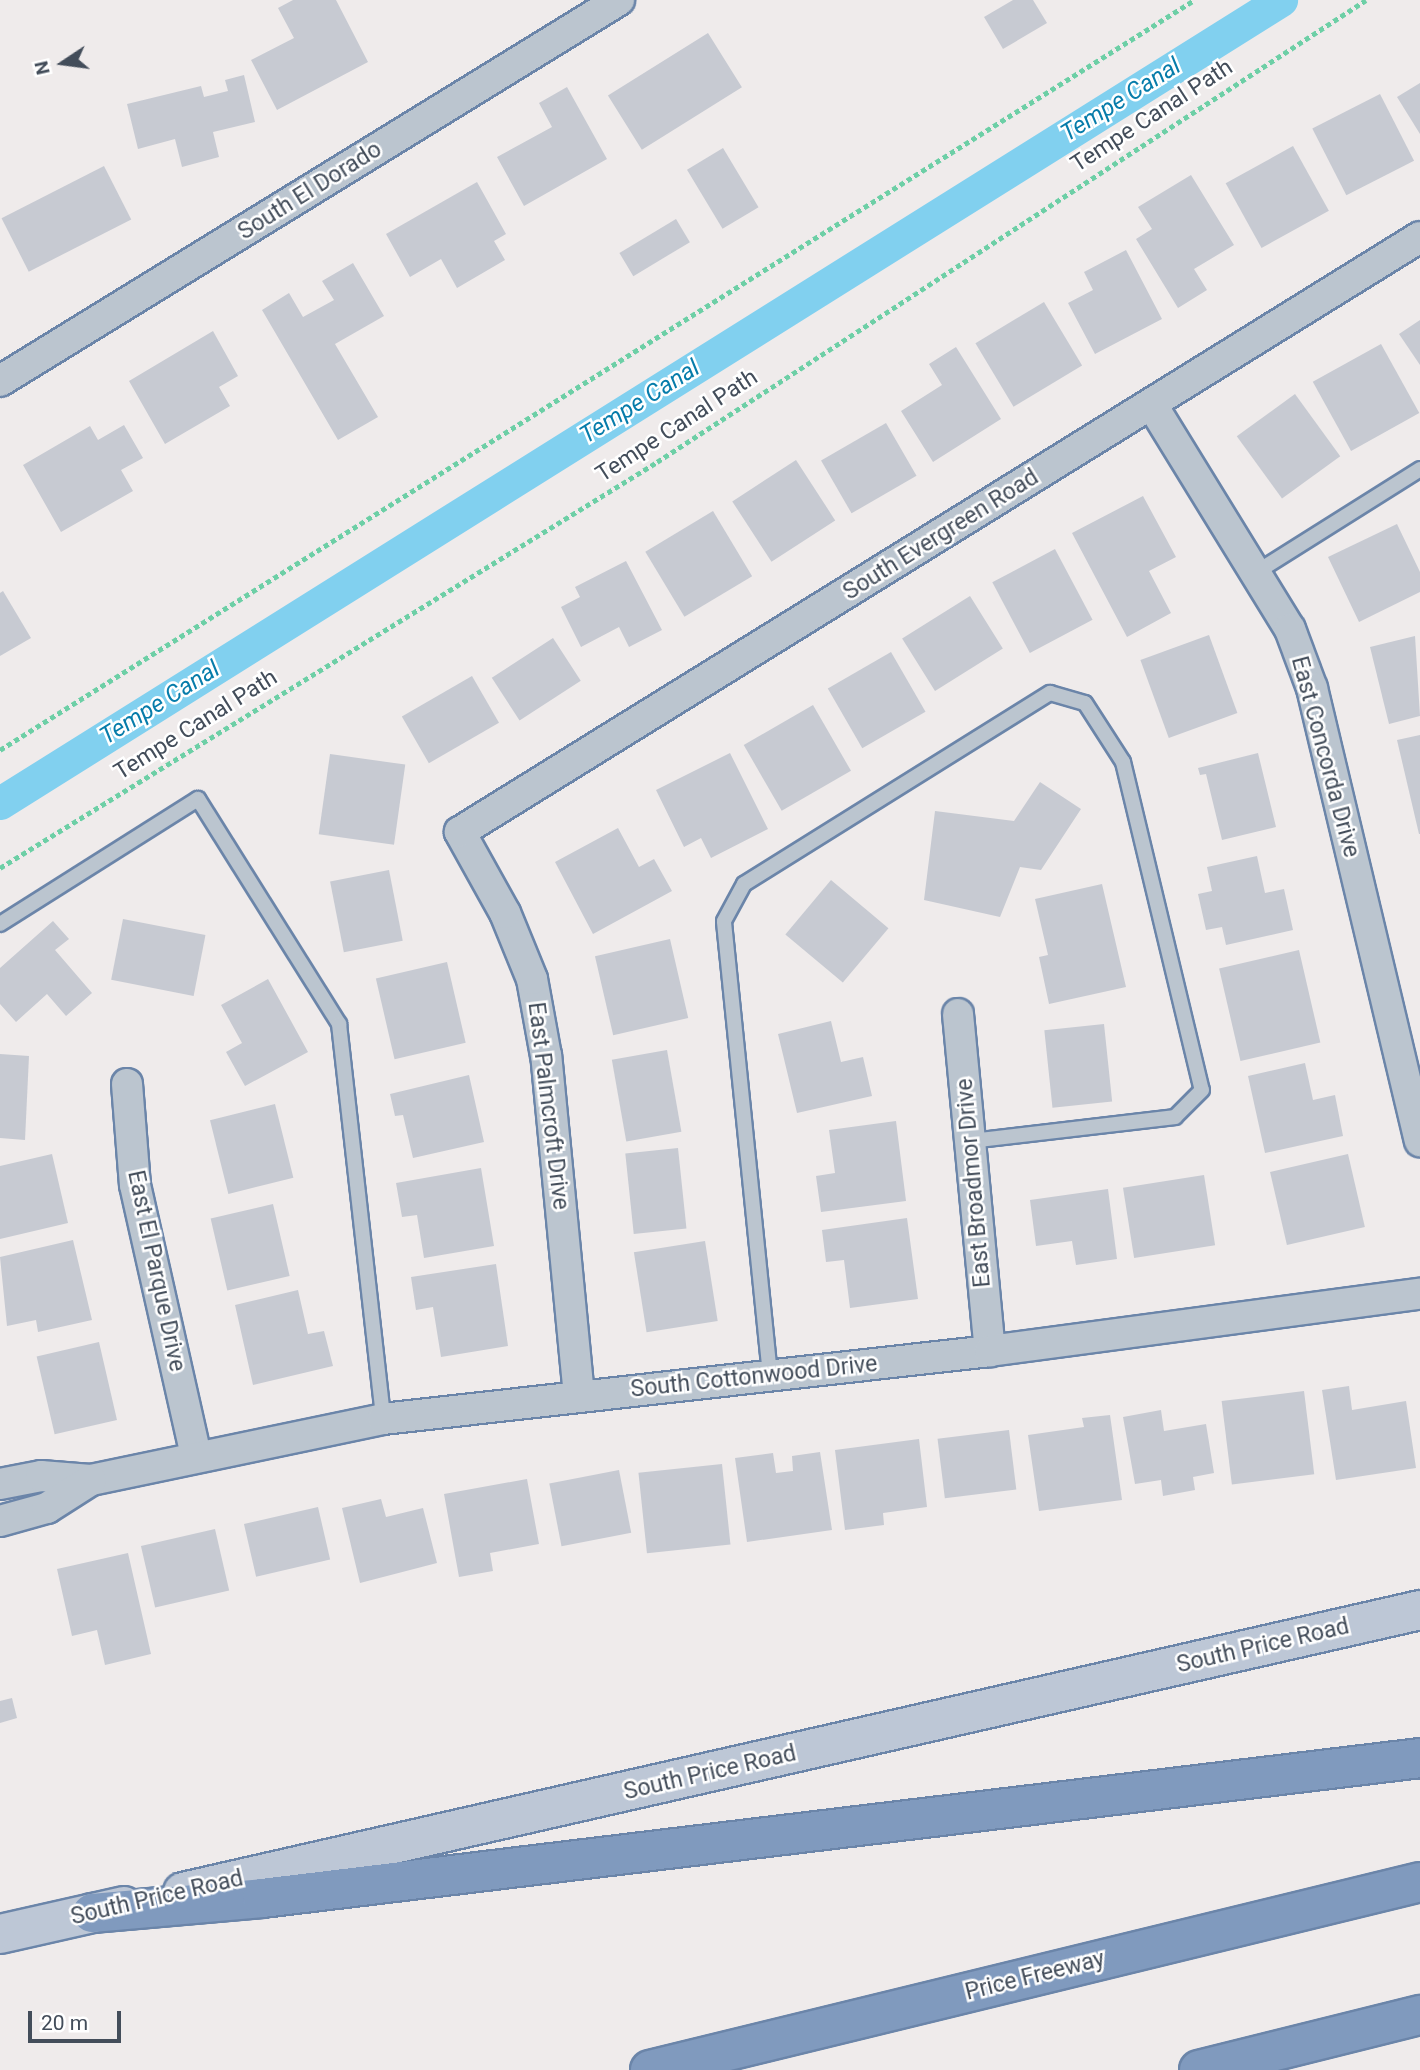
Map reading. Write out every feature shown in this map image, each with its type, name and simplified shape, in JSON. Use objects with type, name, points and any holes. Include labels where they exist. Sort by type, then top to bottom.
[{"type":"highway","points":[[92,1913],[262,1898],[1420,1758]]},
{"type":"highway","name":"Price Freeway","points":[[650,2070],[1420,1882]]},
{"type":"highway","points":[[1199,2070],[1420,2015]]},
{"type":"main road","name":"South Price Road","points":[[0,1934],[1420,1610]]},
{"type":"street","name":"South El Dorado","points":[[0,381],[620,0]]},
{"type":"street","name":"South Evergreen Road","points":[[460,832],[1420,237]]},
{"type":"street","name":"East Concorda Drive","points":[[1152,405],[1252,575],[1290,629],[1312,688],[1420,1141]]},
{"type":"street","name":"East Palmcroft Drive","points":[[460,832],[505,913],[532,979],[546,1056],[579,1396]]},
{"type":"street","name":"East Broadmor Drive","points":[[958,1014],[990,1351]]},
{"type":"street","name":"East El Parque Drive","points":[[127,1084],[135,1185],[196,1456]]},
{"type":"street","name":"South Cottonwood Drive","points":[[0,1484],[41,1476],[91,1480],[383,1419],[990,1351],[1420,1294]]},
{"type":"street","name":"South Cottonwood Drive","points":[[0,1521],[47,1508],[91,1480]]},
{"type":"lane","points":[[1252,575],[1420,469]]},
{"type":"lane","points":[[770,1375],[724,921],[744,884],[1050,693],[1085,703],[1123,762],[1202,1090],[1174,1116],[970,1141]]},
{"type":"lane","points":[[0,924],[198,799],[339,1024],[383,1419]]},
{"type":"path","points":[[0,750],[1194,0]]},
{"type":"path","name":"Tempe Canal Path","points":[[0,869],[657,462],[1366,0]]},
{"type":"building","points":[[293,0],[336,0],[368,62],[277,110],[251,60],[294,38],[278,8]]},
{"type":"building","points":[[1013,0],[1033,0],[1047,23],[1003,49],[984,17]]},
{"type":"building","points":[[708,33],[742,87],[642,150],[608,96]]},
{"type":"building","points":[[244,75],[255,122],[213,132],[219,157],[182,167],[175,139],[138,149],[127,104],[201,86],[204,97],[228,91],[225,80]]},
{"type":"building","points":[[1420,83],[1420,134],[1397,97]]},
{"type":"building","points":[[567,87],[607,159],[524,206],[497,157],[552,127],[539,103]]},
{"type":"building","points":[[1380,94],[1414,161],[1346,195],[1312,129]]},
{"type":"building","points":[[1293,146],[1329,211],[1262,248],[1226,183]]},
{"type":"building","points":[[723,148],[759,207],[723,229],[687,170]]},
{"type":"building","points":[[104,166],[131,219],[29,272],[2,218]]},
{"type":"building","points":[[1191,175],[1234,245],[1194,269],[1207,290],[1178,308],[1136,239],[1152,229],[1138,207]]},
{"type":"building","points":[[477,182],[506,234],[494,241],[505,260],[457,288],[441,259],[410,277],[386,234]]},
{"type":"building","points":[[676,219],[690,242],[633,276],[619,253]]},
{"type":"building","points":[[1126,250],[1162,319],[1095,354],[1068,303],[1093,290],[1084,272]]},
{"type":"building","points":[[353,263],[384,316],[335,344],[378,417],[338,440],[262,310],[289,293],[303,317],[334,300],[322,281]]},
{"type":"building","points":[[1044,302],[1082,365],[1014,407],[975,343]]},
{"type":"building","points":[[1420,320],[1420,365],[1399,334]]},
{"type":"building","points":[[213,331],[238,376],[219,387],[230,406],[165,444],[129,381]]},
{"type":"building","points":[[1381,344],[1419,413],[1351,451],[1313,382]]},
{"type":"building","points":[[956,347],[1001,419],[933,462],[901,411],[942,385],[929,364]]},
{"type":"building","points":[[1295,394],[1340,456],[1282,499],[1237,436]]},
{"type":"building","points":[[886,423],[916,476],[852,513],[821,460]]},
{"type":"building","points":[[124,425],[143,458],[121,470],[133,491],[61,532],[23,465],[90,426],[98,440]]},
{"type":"building","points":[[796,460],[835,520],[771,562],[732,501]]},
{"type":"building","points":[[1143,496],[1176,557],[1149,571],[1171,613],[1127,637],[1072,533]]},
{"type":"building","points":[[713,511],[752,576],[684,617],[645,552]]},
{"type":"building","points":[[1397,524],[1420,572],[1420,592],[1359,622],[1328,557]]},
{"type":"building","points":[[1055,549],[1093,620],[1030,653],[992,582]]},
{"type":"building","points":[[626,561],[662,630],[629,647],[619,627],[581,647],[561,607],[580,597],[575,587]]},
{"type":"building","points":[[3,591],[31,638],[0,656],[0,593]]},
{"type":"building","points":[[970,596],[1003,649],[935,691],[902,638]]},
{"type":"building","points":[[1209,635],[1237,713],[1169,738],[1140,660]]},
{"type":"building","points":[[1415,636],[1420,716],[1389,724],[1370,647]]},
{"type":"building","points":[[553,638],[581,681],[520,721],[492,678]]},
{"type":"building","points":[[891,652],[926,712],[862,748],[828,688]]},
{"type":"building","points":[[472,676],[499,723],[429,763],[402,716]]},
{"type":"building","points":[[813,705],[851,771],[782,811],[744,745]]},
{"type":"building","points":[[1420,735],[1420,834],[1419,834],[1397,740]]},
{"type":"building","points":[[730,753],[768,829],[711,858],[701,838],[684,847],[656,790]]},
{"type":"building","points":[[1258,753],[1276,827],[1222,840],[1206,774],[1200,775],[1198,768]]},
{"type":"building","points":[[330,754],[405,765],[394,845],[319,834]]},
{"type":"building","points":[[1040,782],[1081,809],[1041,870],[1020,867],[1000,917],[924,900],[935,811],[1014,821]]},
{"type":"building","points":[[618,828],[639,867],[654,859],[672,891],[593,934],[555,862]]},
{"type":"building","points":[[1257,856],[1265,893],[1284,889],[1293,930],[1226,945],[1222,927],[1206,930],[1198,894],[1212,891],[1207,867]]},
{"type":"building","points":[[389,870],[403,941],[344,952],[330,881]]},
{"type":"building","points":[[831,880],[888,928],[843,983],[785,934]]},
{"type":"building","points":[[1102,884],[1126,987],[1049,1004],[1039,957],[1048,955],[1035,899]]},
{"type":"building","points":[[123,919],[205,935],[194,996],[111,980]]},
{"type":"building","points":[[53,921],[69,939],[55,950],[92,993],[66,1016],[47,994],[16,1022],[0,1004],[0,968]]},
{"type":"building","points":[[670,939],[688,1018],[613,1035],[595,956]]},
{"type":"building","points":[[1299,950],[1320,1043],[1240,1061],[1219,968]]},
{"type":"building","points":[[447,962],[466,1043],[395,1059],[376,978]]},
{"type":"building","points":[[268,979],[308,1052],[245,1086],[226,1052],[242,1043],[221,1005]]},
{"type":"building","points":[[831,1021],[841,1062],[863,1057],[872,1096],[797,1113],[778,1034]]},
{"type":"building","points":[[1104,1024],[1112,1102],[1052,1108],[1044,1030]]},
{"type":"building","points":[[667,1050],[681,1132],[626,1141],[612,1060]]},
{"type":"building","points":[[0,1054],[29,1056],[25,1140],[0,1138]]},
{"type":"building","points":[[1305,1063],[1313,1100],[1335,1095],[1343,1136],[1265,1153],[1248,1076]]},
{"type":"building","points":[[469,1075],[484,1142],[413,1158],[403,1115],[395,1116],[390,1094]]},
{"type":"building","points":[[275,1104],[293,1178],[228,1194],[210,1120]]},
{"type":"building","points":[[896,1121],[906,1201],[821,1212],[816,1176],[835,1173],[829,1130]]},
{"type":"building","points":[[678,1148],[686,1229],[634,1234],[625,1154]]},
{"type":"building","points":[[52,1154],[68,1223],[0,1239],[0,1166]]},
{"type":"building","points":[[1348,1154],[1365,1227],[1287,1245],[1270,1172]]},
{"type":"building","points":[[481,1168],[494,1246],[424,1258],[417,1215],[402,1217],[396,1183]]},
{"type":"building","points":[[1204,1175],[1215,1245],[1134,1258],[1123,1188]]},
{"type":"building","points":[[1108,1189],[1117,1259],[1076,1265],[1072,1241],[1036,1246],[1030,1200]]},
{"type":"building","points":[[273,1204],[290,1276],[227,1291],[211,1218]]},
{"type":"building","points":[[907,1218],[918,1299],[850,1308],[844,1260],[826,1262],[822,1230]]},
{"type":"building","points":[[73,1240],[92,1320],[38,1332],[36,1320],[7,1326],[0,1257]]},
{"type":"building","points":[[705,1241],[718,1321],[647,1332],[634,1252]]},
{"type":"building","points":[[496,1264],[508,1346],[441,1357],[433,1307],[416,1310],[411,1277]]},
{"type":"building","points":[[298,1290],[308,1334],[324,1331],[333,1366],[253,1385],[235,1305]]},
{"type":"building","points":[[99,1342],[117,1420],[55,1434],[37,1356]]},
{"type":"building","points":[[1349,1386],[1352,1410],[1406,1401],[1416,1468],[1336,1480],[1322,1390]]},
{"type":"building","points":[[1304,1391],[1314,1474],[1232,1484],[1222,1401]]},
{"type":"building","points":[[1161,1410],[1164,1431],[1206,1424],[1214,1473],[1193,1477],[1195,1490],[1163,1496],[1161,1480],[1135,1484],[1123,1417]]},
{"type":"building","points":[[1110,1415],[1122,1500],[1039,1511],[1028,1435],[1084,1427],[1082,1418]]},
{"type":"building","points":[[1009,1430],[1016,1490],[945,1498],[938,1439]]},
{"type":"building","points":[[919,1439],[927,1507],[883,1513],[884,1525],[845,1530],[835,1450]]},
{"type":"building","points":[[820,1452],[832,1530],[747,1542],[735,1458],[773,1453],[776,1473],[793,1471],[792,1456]]},
{"type":"building","points":[[722,1464],[730,1545],[647,1553],[638,1473]]},
{"type":"building","points":[[619,1470],[631,1533],[562,1546],[549,1484]]},
{"type":"building","points":[[527,1479],[539,1544],[490,1553],[493,1571],[459,1577],[444,1494]]},
{"type":"building","points":[[381,1499],[386,1517],[423,1508],[437,1563],[360,1583],[342,1508]]},
{"type":"building","points":[[318,1507],[330,1560],[256,1577],[244,1524]]},
{"type":"building","points":[[215,1529],[229,1590],[155,1607],[141,1546]]},
{"type":"building","points":[[128,1553],[151,1654],[105,1665],[97,1630],[72,1636],[57,1569]]},
{"type":"building","points":[[12,1698],[17,1718],[0,1723],[0,1701]]},
{"type":"waterway","name":"Tempe Canal","points":[[0,803],[1281,0]]}]
